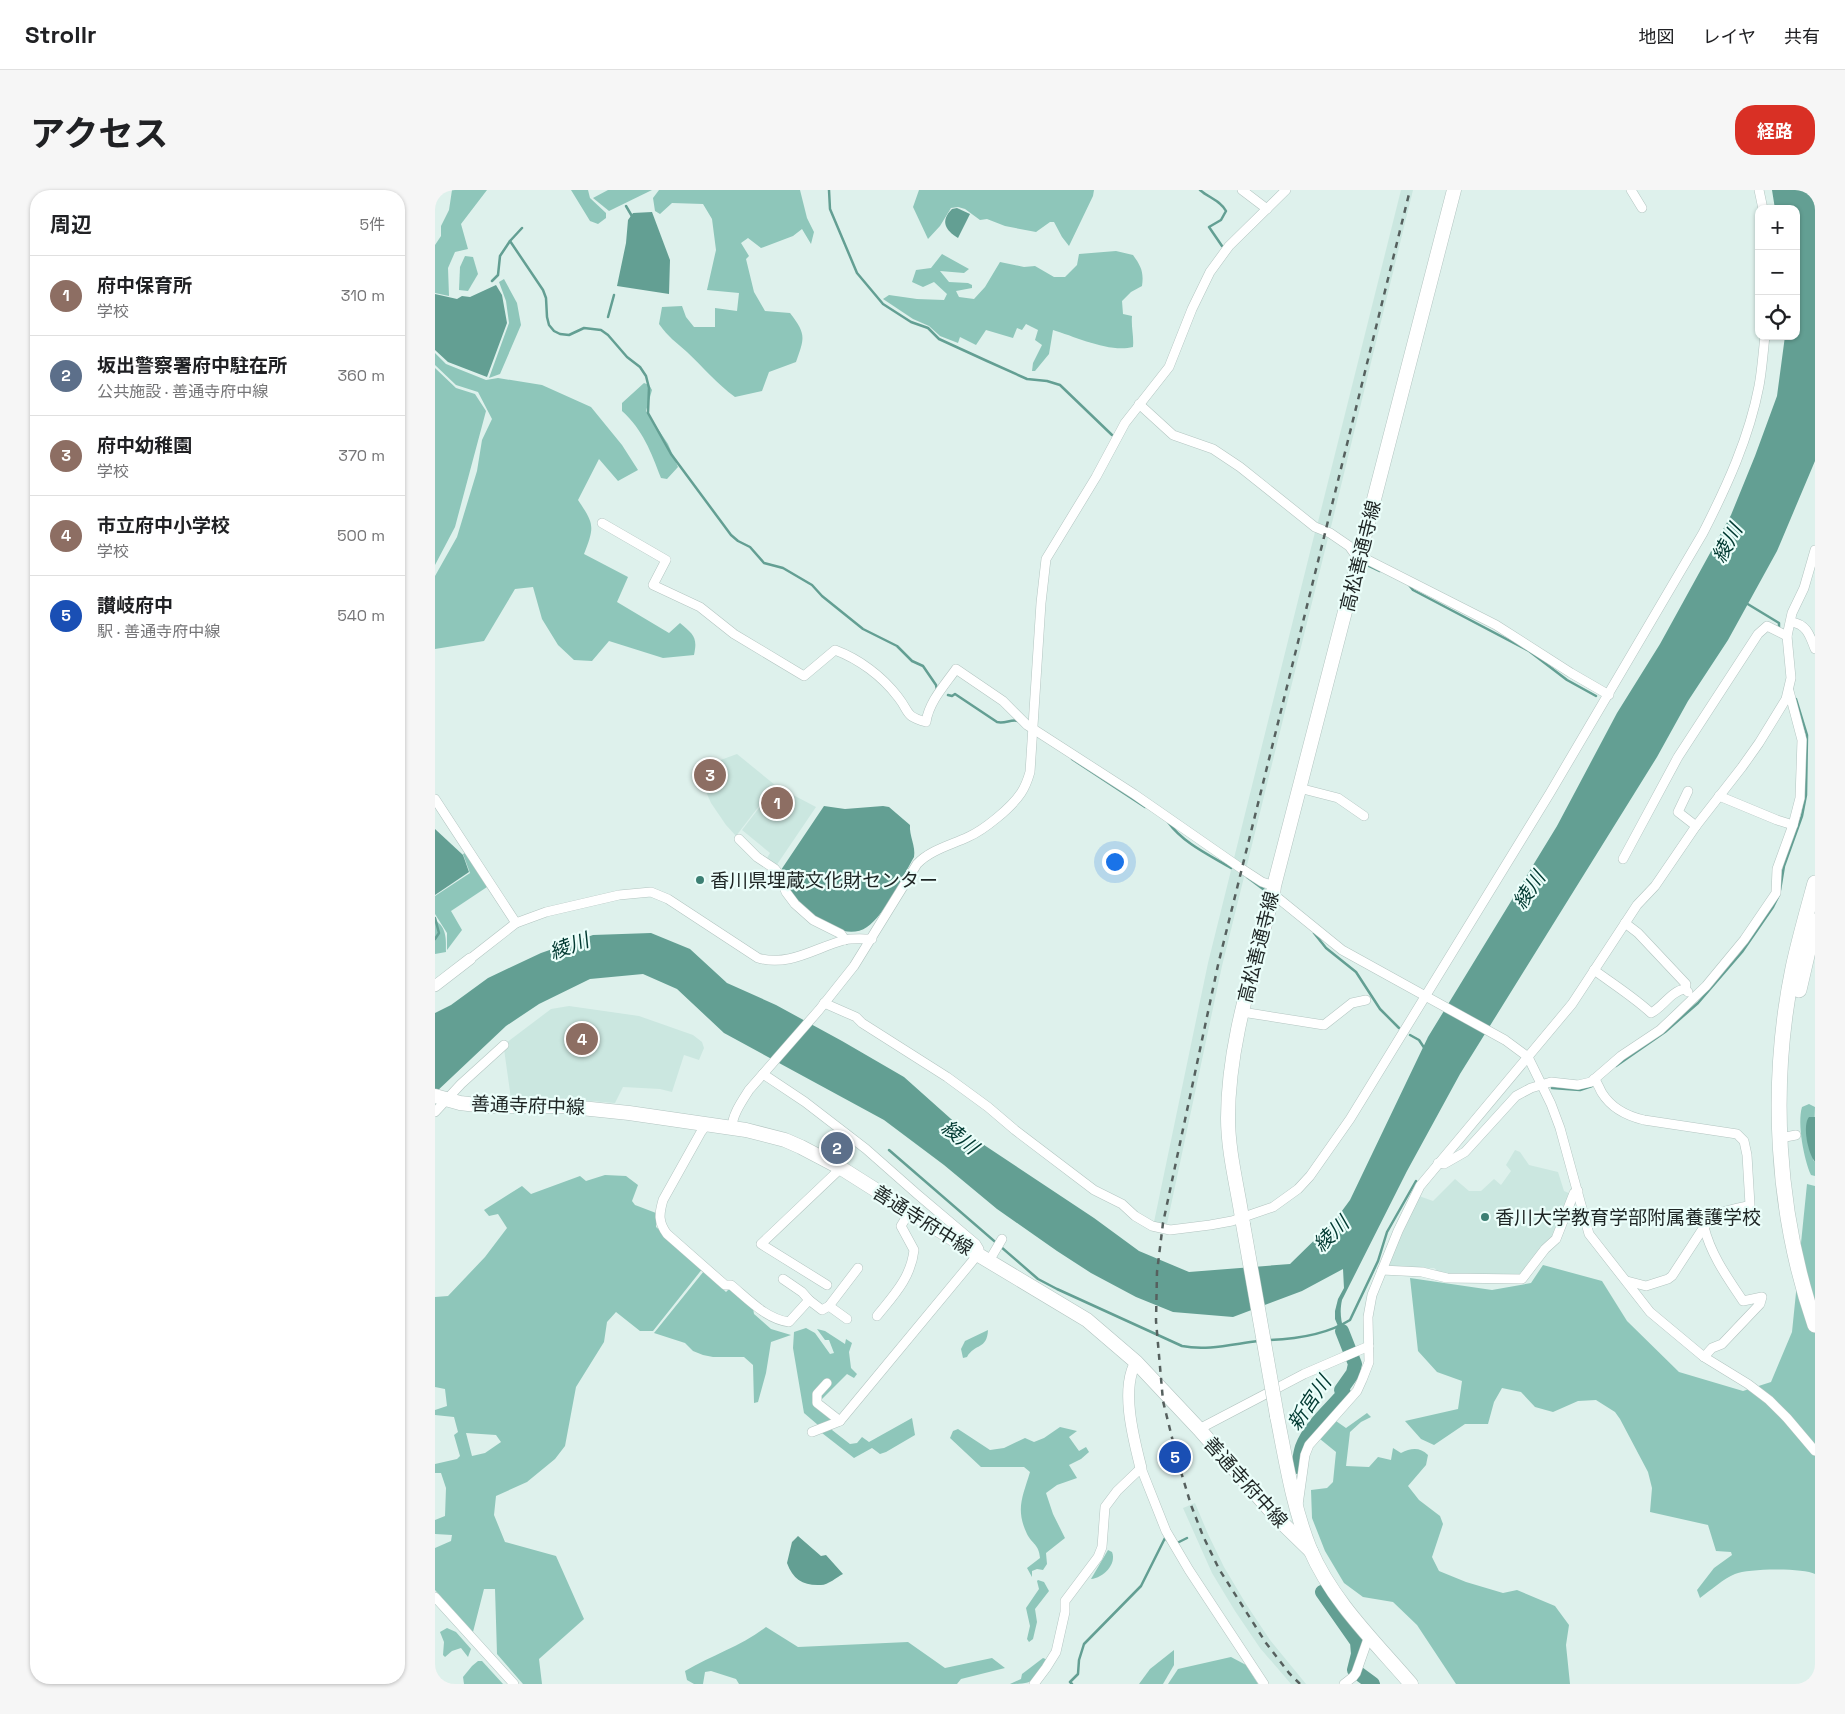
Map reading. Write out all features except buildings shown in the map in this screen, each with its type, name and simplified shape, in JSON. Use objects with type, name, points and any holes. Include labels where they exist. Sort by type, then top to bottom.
[{"type":"highway","points":[[1815,884],[1793,969],[1785,1015],[1781,1057],[1797,1214],[1815,1294]]},
{"type":"highway","points":[[1815,921],[1794,1017],[1790,1057],[1787,1216],[1799,1270],[1815,1325]]},
{"type":"main road","name":"高松善通寺線","points":[[1411,1684],[1369,1636],[1325,1578],[1311,1550],[1297,1513],[1277,1416],[1232,1154],[1228,1120],[1232,1059],[1242,1012],[1454,190]]},
{"type":"main road","name":"善通寺府中線","points":[[440,1098],[496,1107],[590,1107],[732,1128],[785,1140],[841,1168],[910,1211],[993,1249],[1087,1320],[1136,1362],[1199,1429],[1281,1522],[1311,1550]]},
{"type":"main road","points":[[1281,1522],[1288,1522],[1297,1513]]},
{"type":"street","points":[[1242,190],[1267,209]]},
{"type":"street","points":[[732,1128],[742,1101],[854,966],[920,860],[987,825],[1017,798],[1026,784],[1030,772],[1034,729],[1043,569],[1046,559],[1096,477],[1125,423],[1169,367],[1192,308],[1210,272],[1229,246],[1286,190]]},
{"type":"street","points":[[1631,190],[1642,208]]},
{"type":"street","points":[[1759,190],[1762,205]]},
{"type":"street","points":[[822,1006],[857,1017],[862,1023],[947,1077],[1094,1190],[1121,1204],[1135,1216],[1152,1226],[1170,1230],[1243,1220],[1273,1206],[1298,1188],[1310,1176],[1350,1119],[1609,695],[1703,534],[1725,491],[1748,429],[1759,387],[1765,340]]},
{"type":"street","points":[[1139,404],[1173,435],[1213,449],[1240,467],[1315,527],[1330,533],[1349,546],[1354,553],[1496,625],[1609,695]]},
{"type":"street","points":[[602,523],[666,560],[653,585],[700,608],[734,634],[804,676],[835,650],[872,670],[898,697],[907,714],[914,719],[926,722],[927,712],[932,703],[956,669],[1003,701],[1027,725],[1134,794],[1273,890],[1342,950],[1505,1040],[1528,1057],[1560,1128],[1589,1234],[1649,1312],[1703,1357],[1748,1384],[1769,1400],[1815,1451]]},
{"type":"street","points":[[1297,1513],[1305,1456],[1309,1445],[1357,1391],[1363,1380],[1369,1362],[1368,1317],[1372,1295],[1398,1231],[1420,1186],[1572,1004],[1637,905],[1655,886],[1696,826],[1759,743],[1786,699],[1789,690],[1791,678],[1787,636],[1792,612],[1803,588],[1815,550]]},
{"type":"street","points":[[1791,622],[1798,623],[1806,629],[1811,636],[1815,649]]},
{"type":"street","points":[[1623,859],[1678,757],[1758,634],[1767,626],[1787,636]]},
{"type":"street","points":[[1438,1163],[1445,1164],[1465,1152],[1517,1096],[1541,1084],[1551,1082],[1578,1085],[1596,1081],[1621,1056],[1659,1030],[1707,986],[1744,940],[1776,893],[1777,869],[1793,825],[1800,798],[1802,740],[1789,690]]},
{"type":"street","points":[[1299,788],[1346,799],[1364,816]]},
{"type":"street","points":[[1688,791],[1678,812],[1696,826]]},
{"type":"street","points":[[1719,796],[1793,825]]},
{"type":"street","points":[[435,799],[516,923]]},
{"type":"street","points":[[739,839],[757,857],[775,869],[786,892],[795,904],[813,920],[841,934],[845,940]]},
{"type":"street","points":[[435,986],[516,923],[546,912],[619,895],[651,892],[668,899],[758,958],[769,961],[785,960],[818,951],[845,940],[872,939]]},
{"type":"street","points":[[1625,923],[1638,933],[1679,977],[1685,984],[1685,989],[1694,998]]},
{"type":"street","points":[[1594,970],[1629,997],[1639,1001],[1651,1014],[1676,992],[1685,989]]},
{"type":"street","points":[[1242,1012],[1324,1025],[1351,1003],[1366,1000]]},
{"type":"street","points":[[435,1112],[440,1098],[461,1084],[504,1045]]},
{"type":"street","points":[[764,1073],[811,1106],[866,1149],[976,1244],[979,1249],[993,1249]]},
{"type":"street","points":[[1596,1081],[1609,1102],[1629,1116],[1737,1134],[1744,1141],[1747,1155],[1750,1205],[1723,1211],[1712,1216],[1672,1276],[1668,1279],[1646,1286],[1627,1281]]},
{"type":"street","points":[[707,1124],[663,1200],[660,1212],[660,1225],[667,1234],[725,1286],[731,1285],[762,1311],[779,1321],[789,1322],[809,1300]]},
{"type":"street","points":[[827,1285],[761,1244],[841,1168]]},
{"type":"street","points":[[1382,1270],[1422,1272],[1447,1278],[1522,1279],[1545,1249],[1556,1239],[1574,1193],[1578,1192]]},
{"type":"street","points":[[877,1316],[901,1287],[911,1264],[915,1250],[901,1226],[910,1211]]},
{"type":"street","points":[[1703,1357],[1712,1348],[1717,1347],[1729,1337],[1760,1304],[1762,1297],[1743,1301],[1715,1258],[1708,1244],[1704,1226]]},
{"type":"street","points":[[812,1432],[840,1421],[993,1249]]},
{"type":"street","points":[[783,1279],[802,1292],[822,1310],[829,1306],[858,1268]]},
{"type":"street","points":[[829,1306],[847,1319]]},
{"type":"street","points":[[1199,1429],[1305,1374],[1369,1346]]},
{"type":"street","points":[[1136,1362],[1129,1378],[1133,1431],[1141,1468],[1166,1531],[1189,1570],[1264,1684]]},
{"type":"street","points":[[827,1383],[817,1394],[817,1403],[840,1421]]},
{"type":"street","points":[[1035,1684],[1047,1668],[1055,1652],[1065,1612],[1065,1601],[1098,1557],[1102,1547],[1105,1507],[1117,1491],[1141,1468]]},
{"type":"street","points":[[435,1597],[514,1684]]},
{"type":"street","points":[[1344,1684],[1356,1672],[1369,1636]]},
{"type":"shaded area","points":[[452,190],[487,190],[461,224],[468,249],[455,252],[448,268],[449,296],[435,293],[435,245],[441,236],[441,226],[449,210]]},
{"type":"shaded area","points":[[571,190],[588,190],[590,198],[606,213],[606,218],[598,224],[590,221]]},
{"type":"shaded area","points":[[608,190],[652,190],[609,211],[593,198]]},
{"type":"shaded area","points":[[659,190],[800,190],[807,218],[814,232],[811,244],[802,229],[793,236],[761,248],[748,238],[741,243],[749,256],[746,259],[754,292],[765,311],[790,313],[799,326],[802,336],[796,362],[769,372],[762,391],[735,397],[722,387],[659,324],[662,307],[682,306],[686,317],[694,327],[715,327],[715,308],[737,311],[739,293],[707,290],[716,250],[712,219],[703,204],[672,203],[660,214],[655,211],[653,198]]},
{"type":"shaded area","points":[[919,190],[1094,190],[1093,196],[1069,246],[1054,222],[1050,222],[1036,232],[1005,226],[987,219],[980,220],[965,209],[958,207],[951,208],[940,226],[928,239],[913,207]]},
{"type":"shaded area","points":[[1401,190],[1413,190],[1330,531],[1317,526]]},
{"type":"shaded area","points":[[1116,251],[1133,255],[1140,266],[1143,277],[1142,286],[1131,292],[1122,301],[1123,314],[1132,316],[1133,347],[1114,348],[1104,346],[1053,330],[1049,354],[1035,371],[1032,371],[1033,363],[1042,345],[1035,340],[1038,330],[1026,324],[1022,330],[1017,328],[1013,338],[986,330],[976,345],[960,337],[958,343],[940,336],[929,326],[913,319],[883,299],[889,295],[944,300],[947,294],[934,282],[923,287],[912,282],[916,270],[931,268],[942,254],[969,269],[964,273],[940,271],[949,282],[972,285],[972,288],[956,291],[959,297],[974,299],[985,287],[1000,262],[1024,267],[1035,266],[1054,277],[1065,277],[1077,265],[1079,254]]},
{"type":"shaded area","points":[[465,256],[473,257],[478,274],[468,291],[459,290],[460,267]]},
{"type":"shaded area","points":[[504,279],[517,303],[521,325],[500,374],[489,378],[509,323],[506,301],[499,282]]},
{"type":"shaded area","points":[[435,353],[446,364],[486,380],[498,378],[542,385],[591,407],[622,445],[638,470],[618,481],[599,459],[578,500],[590,520],[591,526],[590,537],[584,554],[628,577],[617,602],[669,633],[680,623],[688,630],[695,640],[694,655],[663,658],[609,641],[592,661],[574,660],[558,645],[542,619],[533,587],[515,589],[484,641],[435,649],[435,576],[457,537],[477,471],[482,440],[492,419],[478,392],[456,385],[435,365]]},
{"type":"shaded area","points":[[435,368],[456,388],[475,394],[486,411],[455,527],[435,565]]},
{"type":"shaded area","points":[[644,383],[649,385],[652,390],[646,411],[668,444],[678,467],[667,479],[661,478],[650,450],[641,434],[622,411],[622,403]]},
{"type":"shaded area","points":[[1315,532],[1328,538],[1222,966],[1167,1224],[1154,1222],[1208,963]]},
{"type":"shaded area","points":[[737,754],[775,785],[736,836],[711,803],[696,769]]},
{"type":"shaded area","points":[[776,786],[816,807],[776,866],[767,858],[770,853],[742,830]]},
{"type":"shaded area","points":[[465,853],[487,887],[451,911],[462,930],[447,950],[447,933],[435,914],[435,896],[470,873],[463,854]]},
{"type":"shaded area","points":[[435,920],[444,930],[446,952],[435,954]]},
{"type":"shaded area","points":[[569,1006],[639,1016],[693,1035],[702,1042],[704,1048],[699,1060],[684,1055],[672,1092],[660,1089],[623,1087],[615,1103],[567,1099],[511,1099],[504,1049],[506,1043],[551,1009]]},
{"type":"shaded area","points":[[1809,1104],[1815,1107],[1813,1160],[1815,1162],[1815,1176],[1811,1175],[1808,1168],[1800,1122],[1802,1107]]},
{"type":"shaded area","points":[[1515,1150],[1520,1152],[1529,1165],[1558,1172],[1564,1191],[1571,1194],[1553,1238],[1520,1276],[1441,1274],[1434,1268],[1420,1269],[1389,1266],[1400,1233],[1419,1196],[1433,1201],[1455,1179],[1469,1191],[1481,1191],[1494,1179],[1501,1185],[1511,1171],[1506,1165]]},
{"type":"shaded area","points":[[605,1175],[626,1176],[638,1185],[632,1201],[635,1205],[656,1213],[656,1227],[703,1268],[653,1331],[640,1331],[616,1312],[607,1322],[604,1342],[576,1387],[565,1446],[555,1459],[527,1482],[496,1496],[494,1515],[505,1542],[556,1556],[584,1619],[539,1659],[542,1684],[523,1684],[497,1654],[495,1589],[484,1589],[473,1632],[435,1590],[435,1548],[451,1541],[452,1535],[435,1534],[435,1520],[445,1516],[446,1488],[441,1473],[435,1473],[435,1464],[457,1459],[460,1456],[454,1435],[458,1432],[454,1417],[435,1415],[435,1410],[447,1406],[445,1389],[435,1387],[435,1297],[448,1296],[485,1257],[507,1228],[498,1214],[489,1216],[484,1210],[522,1186],[531,1194],[580,1176],[586,1181]],"holes":[[[466,1433],[496,1435],[501,1442],[485,1453],[472,1456]]]},
{"type":"shaded area","points":[[1807,1184],[1815,1186],[1815,1574],[1788,1570],[1742,1572],[1726,1578],[1700,1598],[1697,1590],[1714,1568],[1732,1555],[1731,1552],[1716,1551],[1708,1525],[1650,1512],[1652,1488],[1648,1472],[1615,1412],[1596,1400],[1578,1401],[1553,1412],[1535,1407],[1521,1392],[1502,1388],[1494,1402],[1488,1424],[1465,1424],[1434,1445],[1421,1439],[1405,1421],[1458,1409],[1462,1381],[1437,1372],[1418,1351],[1410,1278],[1492,1290],[1531,1283],[1543,1265],[1602,1281],[1627,1321],[1679,1372],[1743,1391],[1771,1382],[1792,1332]]},
{"type":"shaded area","points":[[704,1271],[726,1292],[729,1289],[753,1308],[754,1314],[771,1329],[791,1335],[771,1342],[766,1373],[758,1402],[754,1403],[753,1365],[744,1357],[713,1357],[703,1355],[693,1351],[685,1343],[654,1333]]},
{"type":"shaded area","points":[[806,1328],[815,1333],[830,1354],[834,1353],[829,1340],[825,1340],[817,1329],[825,1331],[845,1344],[846,1339],[852,1343],[849,1352],[851,1368],[857,1374],[854,1378],[847,1374],[821,1400],[824,1413],[834,1420],[832,1430],[850,1444],[857,1443],[862,1437],[869,1442],[912,1418],[915,1435],[886,1452],[880,1454],[872,1448],[854,1458],[822,1433],[818,1425],[804,1413],[793,1348],[794,1332]]},
{"type":"shaded area","points":[[988,1330],[983,1344],[963,1358],[961,1349],[965,1341]]},
{"type":"shaded area","points":[[1367,1413],[1371,1417],[1361,1422],[1350,1432],[1346,1466],[1369,1467],[1378,1457],[1391,1460],[1393,1448],[1401,1453],[1412,1449],[1425,1452],[1428,1455],[1426,1465],[1408,1486],[1419,1500],[1440,1516],[1443,1524],[1432,1557],[1439,1571],[1466,1582],[1503,1593],[1517,1590],[1555,1606],[1569,1625],[1566,1645],[1570,1684],[1456,1684],[1417,1625],[1393,1602],[1363,1597],[1344,1583],[1325,1551],[1312,1518],[1311,1490],[1327,1488],[1333,1482],[1336,1452],[1320,1439],[1336,1421],[1346,1428]]},
{"type":"shaded area","points":[[1060,1427],[1077,1431],[1069,1437],[1079,1451],[1086,1447],[1089,1452],[1081,1459],[1069,1465],[1077,1478],[1057,1485],[1046,1493],[1053,1514],[1065,1538],[1046,1553],[1047,1564],[1043,1570],[1037,1569],[1032,1571],[1032,1577],[1027,1568],[1040,1558],[1037,1547],[1027,1534],[1021,1517],[1021,1503],[1030,1472],[1024,1467],[981,1467],[950,1438],[953,1431],[958,1429],[990,1450],[1004,1448],[1025,1438],[1034,1442],[1044,1438]]},
{"type":"shaded area","points":[[1195,1503],[1224,1567],[1246,1604],[1270,1640],[1306,1684],[1291,1684],[1260,1648],[1235,1611],[1212,1573],[1183,1508]]},
{"type":"shaded area","points":[[1108,1550],[1112,1552],[1113,1557],[1111,1566],[1100,1576],[1091,1579]]},
{"type":"shaded area","points":[[1038,1580],[1044,1582],[1049,1591],[1035,1609],[1037,1622],[1033,1639],[1029,1642],[1027,1639],[1030,1626],[1026,1608],[1039,1589]]},
{"type":"shaded area","points":[[766,1627],[798,1647],[908,1642],[945,1668],[992,1658],[1005,1668],[961,1679],[957,1684],[739,1684],[736,1679],[711,1671],[705,1672],[703,1684],[694,1684],[687,1680],[685,1671],[747,1640]]},
{"type":"shaded area","points":[[447,1628],[456,1632],[471,1649],[468,1657],[461,1648],[452,1651],[445,1657],[443,1655],[444,1642],[440,1632]]},
{"type":"shaded area","points":[[1174,1650],[1174,1665],[1163,1684],[1139,1684],[1150,1669]]},
{"type":"shaded area","points":[[1231,1657],[1246,1665],[1258,1684],[1168,1684],[1178,1669]]},
{"type":"shaded area","points":[[1043,1658],[1048,1660],[1033,1680],[1025,1683],[1010,1684],[1021,1679],[1022,1674]]},
{"type":"shaded area","points":[[478,1661],[482,1661],[503,1684],[464,1684],[463,1677]]},
{"type":"water","name":"綾川","points":[[1772,190],[1815,190],[1815,461],[1777,551],[1728,640],[1688,701],[1657,757],[1460,1074],[1407,1171],[1342,1300],[1341,1319],[1350,1347],[1347,1348],[1335,1319],[1338,1299],[1344,1288],[1343,1269],[1302,1291],[1233,1317],[1173,1312],[1136,1297],[1091,1273],[997,1209],[944,1165],[884,1120],[724,1033],[677,989],[643,974],[590,979],[539,1004],[506,1026],[435,1093],[435,1013],[451,1005],[488,978],[541,953],[593,935],[651,933],[690,949],[727,983],[776,1005],[904,1077],[969,1135],[1094,1218],[1139,1251],[1189,1272],[1290,1264],[1336,1219],[1350,1200],[1428,1037],[1557,826],[1617,713],[1660,644],[1731,515],[1777,396],[1784,340],[1800,340],[1800,205],[1774,205]]},
{"type":"water","points":[[957,208],[970,214],[958,238],[950,232],[945,221],[948,213],[952,209]]},
{"type":"water","points":[[652,212],[670,260],[669,294],[617,286],[626,243],[628,220],[633,213]]},
{"type":"water","points":[[496,285],[502,295],[507,323],[487,377],[448,362],[435,350],[435,294],[457,299],[462,296],[470,297]]},
{"type":"water","points":[[824,806],[845,809],[889,807],[910,825],[914,857],[880,914],[867,927],[858,931],[848,932],[827,925],[808,912],[792,895],[781,870]]},
{"type":"water","points":[[435,829],[463,855],[469,872],[435,895]]},
{"type":"water","points":[[1809,1117],[1815,1117],[1815,1162],[1810,1153],[1806,1133]]},
{"type":"water","points":[[798,1536],[821,1556],[826,1555],[843,1574],[824,1585],[804,1583],[796,1578],[787,1563],[792,1542]]},
{"type":"waterway","points":[[829,190],[830,209],[857,273],[883,304],[911,322],[928,328],[939,339],[987,361],[1027,379],[1047,381],[1060,385],[1112,435]]},
{"type":"waterway","points":[[1200,190],[1218,202],[1226,211],[1221,220],[1209,227],[1222,246]]},
{"type":"waterway","points":[[626,206],[633,218]]},
{"type":"waterway","points":[[522,228],[510,241],[543,290],[546,298],[549,325],[554,331],[569,335],[584,328],[601,330],[608,335],[627,357],[640,367],[646,376],[649,388],[648,413],[671,454],[731,535],[750,547],[764,563],[783,568],[812,585],[822,596],[863,629],[897,646],[912,661],[923,666],[936,685],[937,690]]},
{"type":"waterway","points":[[492,281],[498,275],[500,256],[510,241]]},
{"type":"waterway","points":[[608,317],[614,295]]},
{"type":"waterway","points":[[1365,564],[1380,571]]},
{"type":"waterway","points":[[1409,585],[1413,590],[1529,651],[1567,680],[1596,696]]},
{"type":"waterway","points":[[1746,603],[1779,623],[1779,627]]},
{"type":"waterway","points":[[948,695],[952,696],[955,694],[997,722],[1018,721]]},
{"type":"waterway","points":[[1780,890],[1784,866],[1802,816],[1806,795],[1807,735],[1796,699]]},
{"type":"waterway","points":[[1072,759],[1145,807]]},
{"type":"waterway","points":[[1168,822],[1189,842],[1231,868]]},
{"type":"waterway","points":[[1247,877],[1267,892]]},
{"type":"waterway","points":[[1616,1066],[1665,1032],[1698,1003],[1742,952],[1773,907],[1779,895]]},
{"type":"waterway","points":[[435,918],[439,933],[435,939]]},
{"type":"waterway","points":[[1314,933],[1326,948],[1356,972],[1380,1009],[1399,1028]]},
{"type":"waterway","points":[[1410,1035],[1419,1040],[1425,1049]]},
{"type":"waterway","points":[[1552,1088],[1580,1090],[1592,1086]]},
{"type":"waterway","points":[[889,1150],[1038,1279],[1057,1289],[1182,1346],[1201,1348],[1258,1341]]},
{"type":"waterway","points":[[1269,1340],[1290,1339],[1321,1333],[1350,1320],[1378,1261],[1387,1232],[1416,1181]]},
{"type":"waterway","name":"新宮川","points":[[1298,1467],[1301,1449],[1310,1432],[1344,1393],[1341,1390],[1353,1373],[1355,1364],[1342,1331]]},
{"type":"waterway","points":[[1072,1684],[1070,1682],[1078,1674],[1079,1660],[1084,1644],[1141,1586],[1165,1538],[1167,1540]]},
{"type":"waterway","points":[[1177,1543],[1187,1538]]},
{"type":"waterway","name":"新宮川","points":[[1322,1592],[1357,1642],[1358,1654],[1354,1670],[1373,1684]]},
{"type":"railway","points":[[1300,1684],[1266,1643],[1219,1569],[1191,1505],[1163,1401],[1156,1321],[1157,1272],[1163,1223],[1218,965],[1410,190]]},
{"type":"place","name":"府中幼稚園","points":[[710,775]]},
{"type":"place","name":"府中保育所","points":[[777,803]]},
{"type":"place","name":"香川県埋蔵文化財センター","points":[[700,880]]},
{"type":"place","name":"市立府中小学校","points":[[582,1039]]},
{"type":"place","name":"坂出警察署府中駐在所","points":[[837,1148]]},
{"type":"place","name":"香川大学教育学部附属養護学校","points":[[1485,1217]]},
{"type":"place","name":"讃岐府中","points":[[1175,1457]]}]
